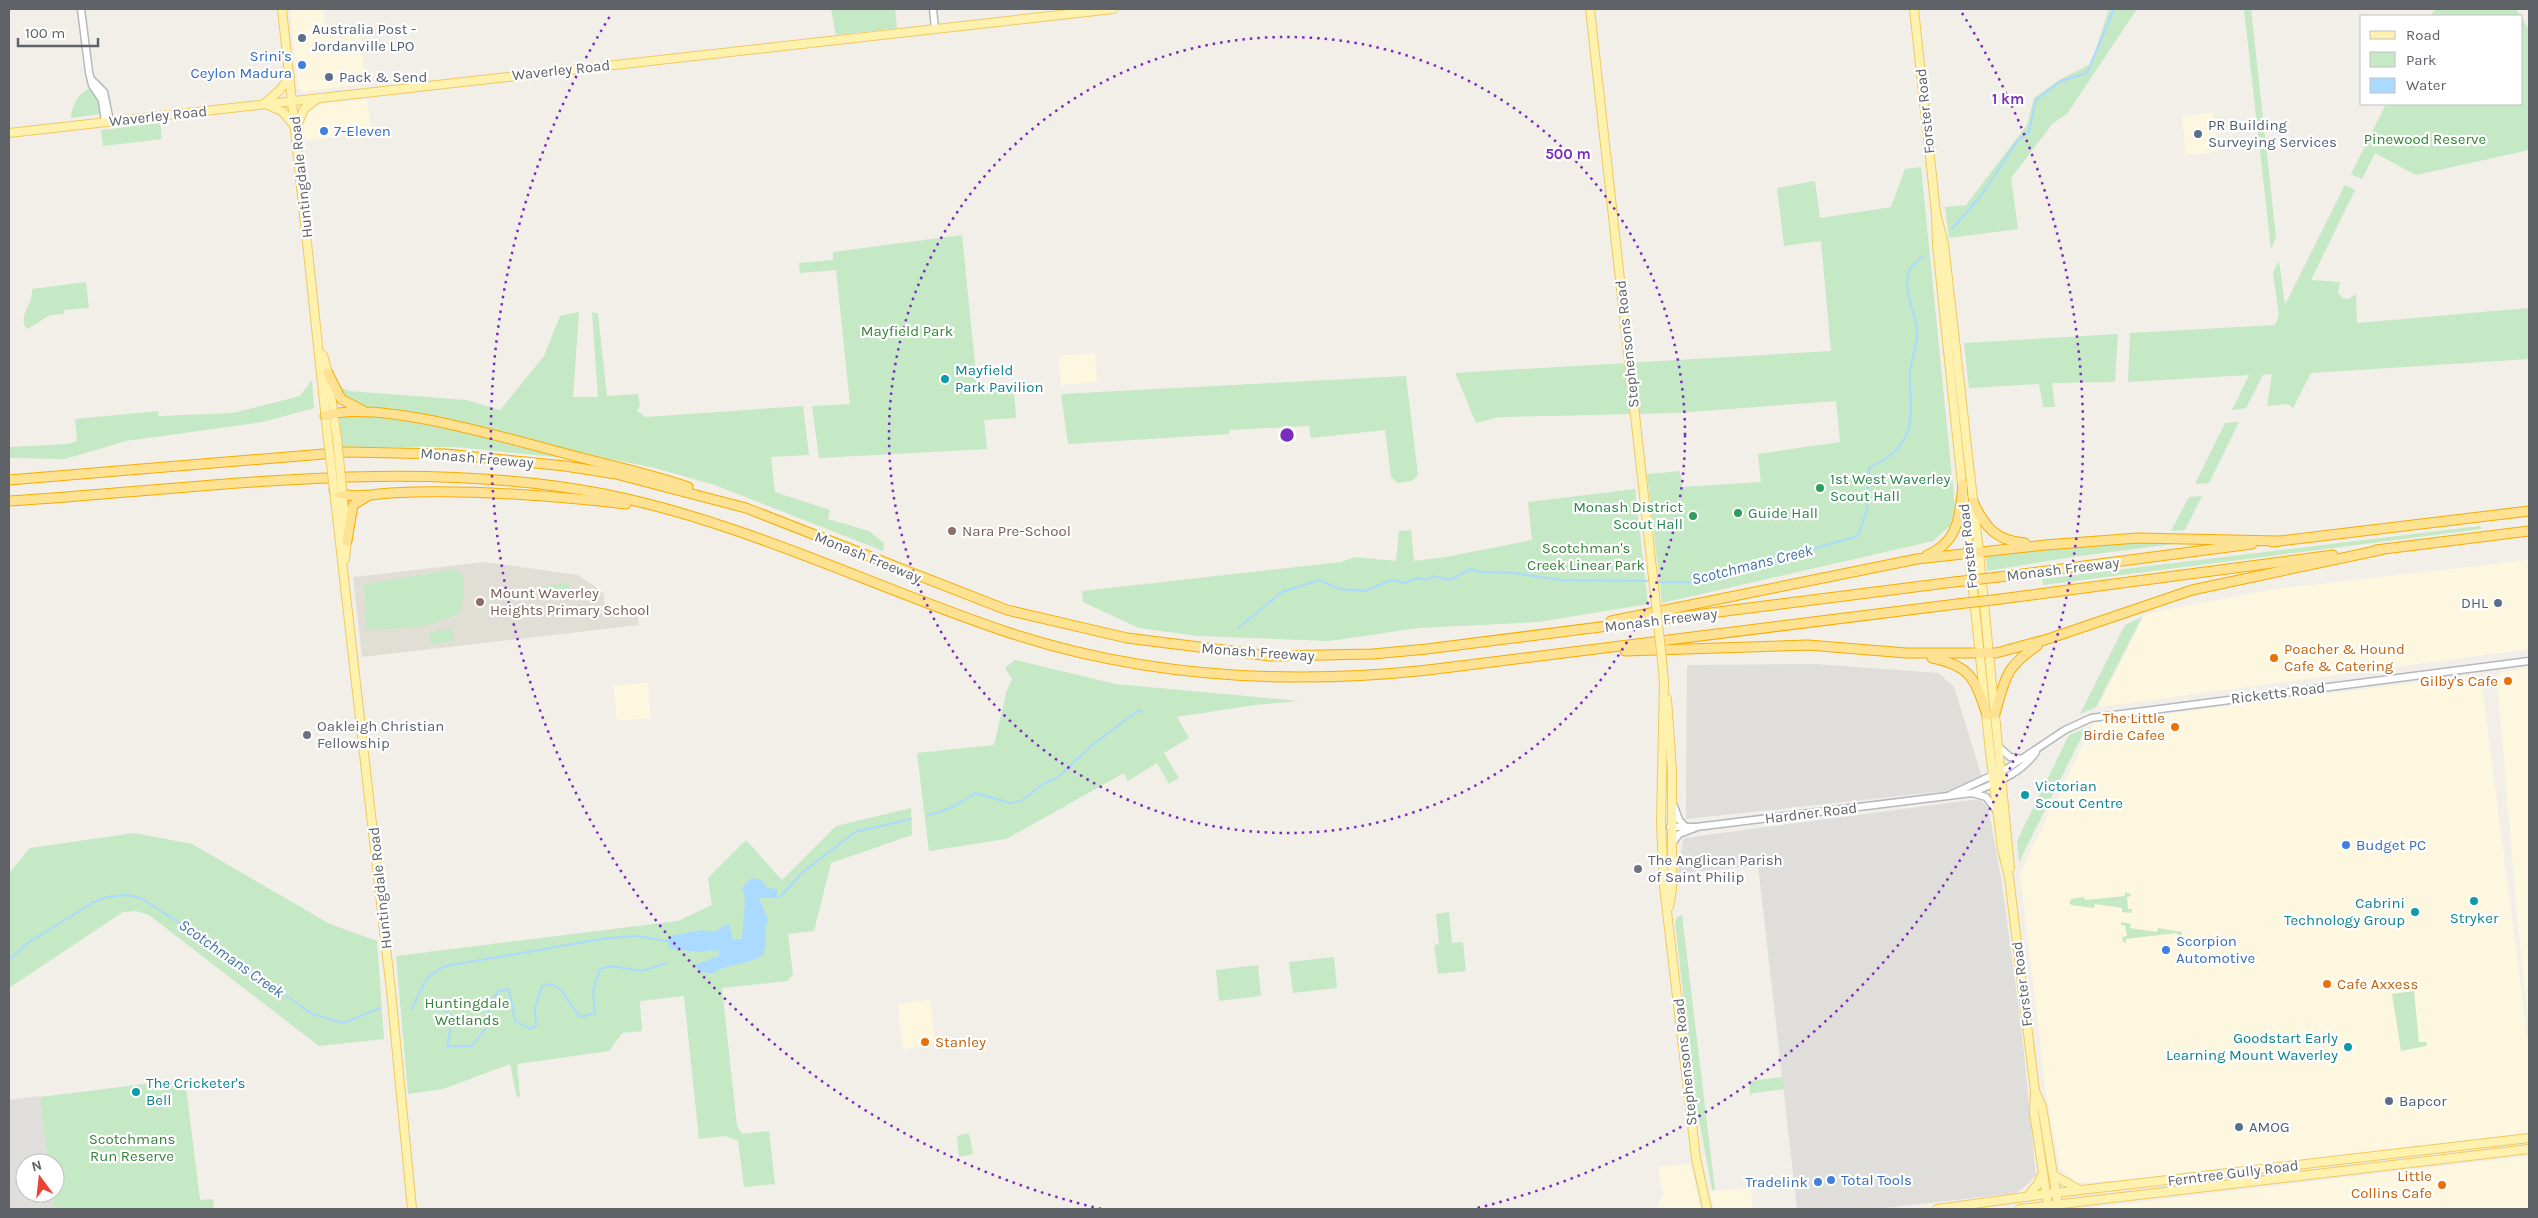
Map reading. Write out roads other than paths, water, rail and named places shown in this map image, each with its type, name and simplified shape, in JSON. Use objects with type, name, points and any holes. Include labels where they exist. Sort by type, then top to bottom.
[{"type":"highway","points":[[328,373],[341,399],[372,413]]},
{"type":"highway","points":[[329,414],[372,413],[482,432],[632,470],[676,483],[746,508]]},
{"type":"highway","name":"Monash Freeway","points":[[9,480],[348,452],[411,452],[565,466],[616,474],[746,508],[1007,610],[1127,638],[1208,650],[1314,657],[1409,651],[1552,634],[2529,510]]},
{"type":"highway","name":"Monash Freeway","points":[[9,501],[302,477],[383,475],[514,482],[604,494],[663,509],[795,551],[916,599],[1013,633],[1117,660],[1195,672],[1285,678],[1382,675],[1562,654],[2529,532]]},
{"type":"highway","points":[[1917,559],[1938,549],[1954,533],[1960,516],[1963,484]]},
{"type":"highway","points":[[340,492],[375,494],[511,493],[663,509]]},
{"type":"highway","points":[[347,541],[353,505],[375,494]]},
{"type":"highway","points":[[1973,502],[1983,522],[1998,536],[2019,543],[2045,545]]},
{"type":"highway","points":[[1552,634],[1917,559],[2045,545],[2162,537],[2278,541]]},
{"type":"highway","points":[[1562,654],[1808,645],[1906,653],[1990,654],[2048,639],[2147,603],[2192,590],[2380,550]]},
{"type":"highway","points":[[1991,715],[2007,672],[2018,659],[2048,639]]},
{"type":"highway","points":[[1906,653],[1941,660],[1963,669],[1975,680],[1991,715]]},
{"type":"main road","name":"Huntingdale Road","points":[[282,9],[320,346],[347,541],[344,566]]},
{"type":"main road","name":"Waverley Road","points":[[9,133],[1112,9]]},
{"type":"main road","name":"Stephensons Road","points":[[1590,9],[1669,717],[1672,800],[1670,827],[1672,890],[1668,913]]},
{"type":"main road","name":"Forster Road","points":[[1914,9],[1936,213],[1944,244],[1947,306],[1980,655],[1999,747],[2010,877],[2035,1091],[2034,1112],[2047,1194],[2054,1207]]},
{"type":"main road","points":[[263,104],[276,94],[290,76]]},
{"type":"main road","points":[[296,129],[304,109],[320,97]]},
{"type":"main road","points":[[263,104],[283,112],[296,129]]},
{"type":"main road","name":"Forster Road","points":[[1947,306],[1973,502],[1990,654],[1994,780],[2002,849],[2010,877]]},
{"type":"main road","name":"Huntingdale Road","points":[[320,346],[328,373],[329,414]]},
{"type":"main road","name":"Huntingdale Road","points":[[340,492],[339,544],[344,566],[391,991],[412,1209]]},
{"type":"main road","name":"Stephensons Road","points":[[1664,680],[1662,837],[1664,886],[1696,1158],[1707,1209]]},
{"type":"main road","points":[[1662,837],[1670,827]]},
{"type":"main road","name":"Forster Road","points":[[2035,1091],[2042,1107],[2057,1193],[2054,1207]]},
{"type":"main road","name":"Ferntree Gully Road","points":[[1937,1209],[2047,1194],[2529,1138]]},
{"type":"main road","name":"Ferntree Gully Road","points":[[2020,1209],[2054,1207],[2529,1149]]},
{"type":"main road","points":[[2250,1171],[2252,1182]]},
{"type":"main road","points":[[2027,1197],[2038,1184],[2043,1172]]},
{"type":"main road","points":[[2053,1175],[2082,1191]]},
{"type":"street","points":[[81,9],[89,72],[102,100],[107,121]]},
{"type":"street","points":[[933,9],[935,29]]},
{"type":"street","name":"Ricketts Road","points":[[2002,776],[2022,759],[2077,723],[2106,715],[2529,661]]},
{"type":"street","points":[[1999,747],[2010,757],[2022,759]]},
{"type":"street","name":"Ricketts Road","points":[[2002,776],[2021,769],[2036,751]]},
{"type":"street","points":[[1994,780],[2002,776]]},
{"type":"street","name":"Hardner Road","points":[[1670,827],[1696,827],[1972,793],[1994,780]]},
{"type":"street","name":"Hardner Road","points":[[1950,795],[1994,780]]},
{"type":"street","points":[[1972,793],[1986,797],[1998,812]]},
{"type":"street","points":[[1672,800],[1679,820],[1685,826]]},
{"type":"street","points":[[1671,845],[1680,834],[1696,827]]},
{"type":"water","points":[[751,878],[761,880],[767,888],[778,889],[776,898],[759,898],[768,920],[763,955],[750,961],[717,970],[711,974],[700,971],[695,965],[720,955],[717,950],[697,952],[669,948],[668,941],[671,936],[702,930],[714,932],[729,923],[733,940],[742,939],[745,898],[742,888]]},
{"type":"waterway","name":"Scotchmans Creek","points":[[1952,229],[1980,197],[2018,140],[2029,132],[2036,100],[2061,81],[2087,73],[2114,9]]},
{"type":"waterway","name":"Scotchmans Creek","points":[[1657,582],[1697,582],[1858,536],[1867,510],[1869,468],[1894,452],[1909,429],[1911,419],[1910,373],[1917,332],[1907,284],[1911,267],[1924,256]]},
{"type":"waterway","name":"Scotchmans Creek","points":[[1238,628],[1282,592],[1319,580],[1339,589],[1364,591],[1392,580],[1405,583],[1417,578],[1427,580],[1434,576],[1450,580],[1471,569],[1480,572],[1514,573],[1560,580],[1650,581]]},
{"type":"waterway","name":"Scotchmans Creek","points":[[928,815],[953,807],[975,793],[1010,803],[1021,801],[1043,784],[1057,778],[1092,745],[1139,710],[1142,712]]},
{"type":"waterway","name":"Scotchmans Creek","points":[[774,896],[780,897],[803,872],[855,832],[911,819]]},
{"type":"waterway","name":"Scotchmans Creek","points":[[9,960],[26,944],[94,902],[107,897],[127,895],[141,898],[201,937],[219,946],[252,974],[266,981],[312,1014],[344,1023],[380,1008]]},
{"type":"waterway","points":[[412,1009],[424,983],[433,973],[446,966],[608,938],[636,936],[668,941]]},
{"type":"waterway","points":[[443,1009],[453,1018],[447,1046],[472,1046],[486,1028],[490,1002],[499,991],[509,989],[515,1020],[530,1029],[536,1026],[535,1008],[542,986],[552,984],[561,990],[580,1017],[595,1013],[593,991],[600,969],[611,966],[642,971],[666,963]]},
{"type":"place","name":"Australia Post - Jordanville LPO","points":[[302,38]]},
{"type":"place","name":"Srini's Ceylon Madura","points":[[302,65]]},
{"type":"place","name":"Pack & Send","points":[[329,77]]},
{"type":"place","name":"7-Eleven","points":[[324,131]]},
{"type":"place","name":"PR Building Surveying Services","points":[[2198,134]]},
{"type":"place","name":"Mayfield Park Pavilion","points":[[945,379]]},
{"type":"place","name":"1st West Waverley Scout Hall","points":[[1820,488]]},
{"type":"place","name":"Guide Hall","points":[[1738,513]]},
{"type":"place","name":"Monash District Scout Hall","points":[[1693,516]]},
{"type":"place","name":"Nara Pre-School","points":[[952,531]]},
{"type":"place","name":"Mount Waverley Heights Primary School","points":[[480,602]]},
{"type":"place","name":"DHL","points":[[2498,603]]},
{"type":"place","name":"Poacher & Hound Cafe & Catering","points":[[2274,658]]},
{"type":"place","name":"Gilby's Cafe","points":[[2508,681]]},
{"type":"place","name":"The Little Birdie Cafee","points":[[2175,727]]},
{"type":"place","name":"Oakleigh Christian Fellowship","points":[[307,735]]},
{"type":"place","name":"Victorian Scout Centre","points":[[2025,795]]},
{"type":"place","name":"Budget PC","points":[[2346,845]]},
{"type":"place","name":"The Anglican Parish of Saint Philip","points":[[1638,869]]},
{"type":"place","name":"Stryker","points":[[2474,901]]},
{"type":"place","name":"Cabrini Technology Group","points":[[2415,912]]},
{"type":"place","name":"Scorpion Automotive","points":[[2166,950]]},
{"type":"place","name":"Cafe Axxess","points":[[2327,984]]},
{"type":"place","name":"Stanley","points":[[925,1042]]},
{"type":"place","name":"Goodstart Early Learning Mount Waverley","points":[[2348,1047]]},
{"type":"place","name":"The Cricketer's Bell","points":[[136,1092]]},
{"type":"place","name":"Bapcor","points":[[2389,1101]]},
{"type":"place","name":"AMOG","points":[[2239,1127]]},
{"type":"place","name":"Total Tools","points":[[1831,1180]]},
{"type":"place","name":"Tradelink","points":[[1818,1182]]},
{"type":"place","name":"Little Collins Cafe","points":[[2442,1185]]},
{"type":"park label","name":"Pinewood Reserve","points":[[2425,139]]},
{"type":"park label","name":"Mayfield Park","points":[[907,331]]},
{"type":"park label","name":"Scotchman's Creek Linear Park","points":[[1586,556]]},
{"type":"park label","name":"Huntingdale Wetlands","points":[[467,1012]]},
{"type":"park label","name":"Scotchmans Run Reserve","points":[[132,1148]]}]
